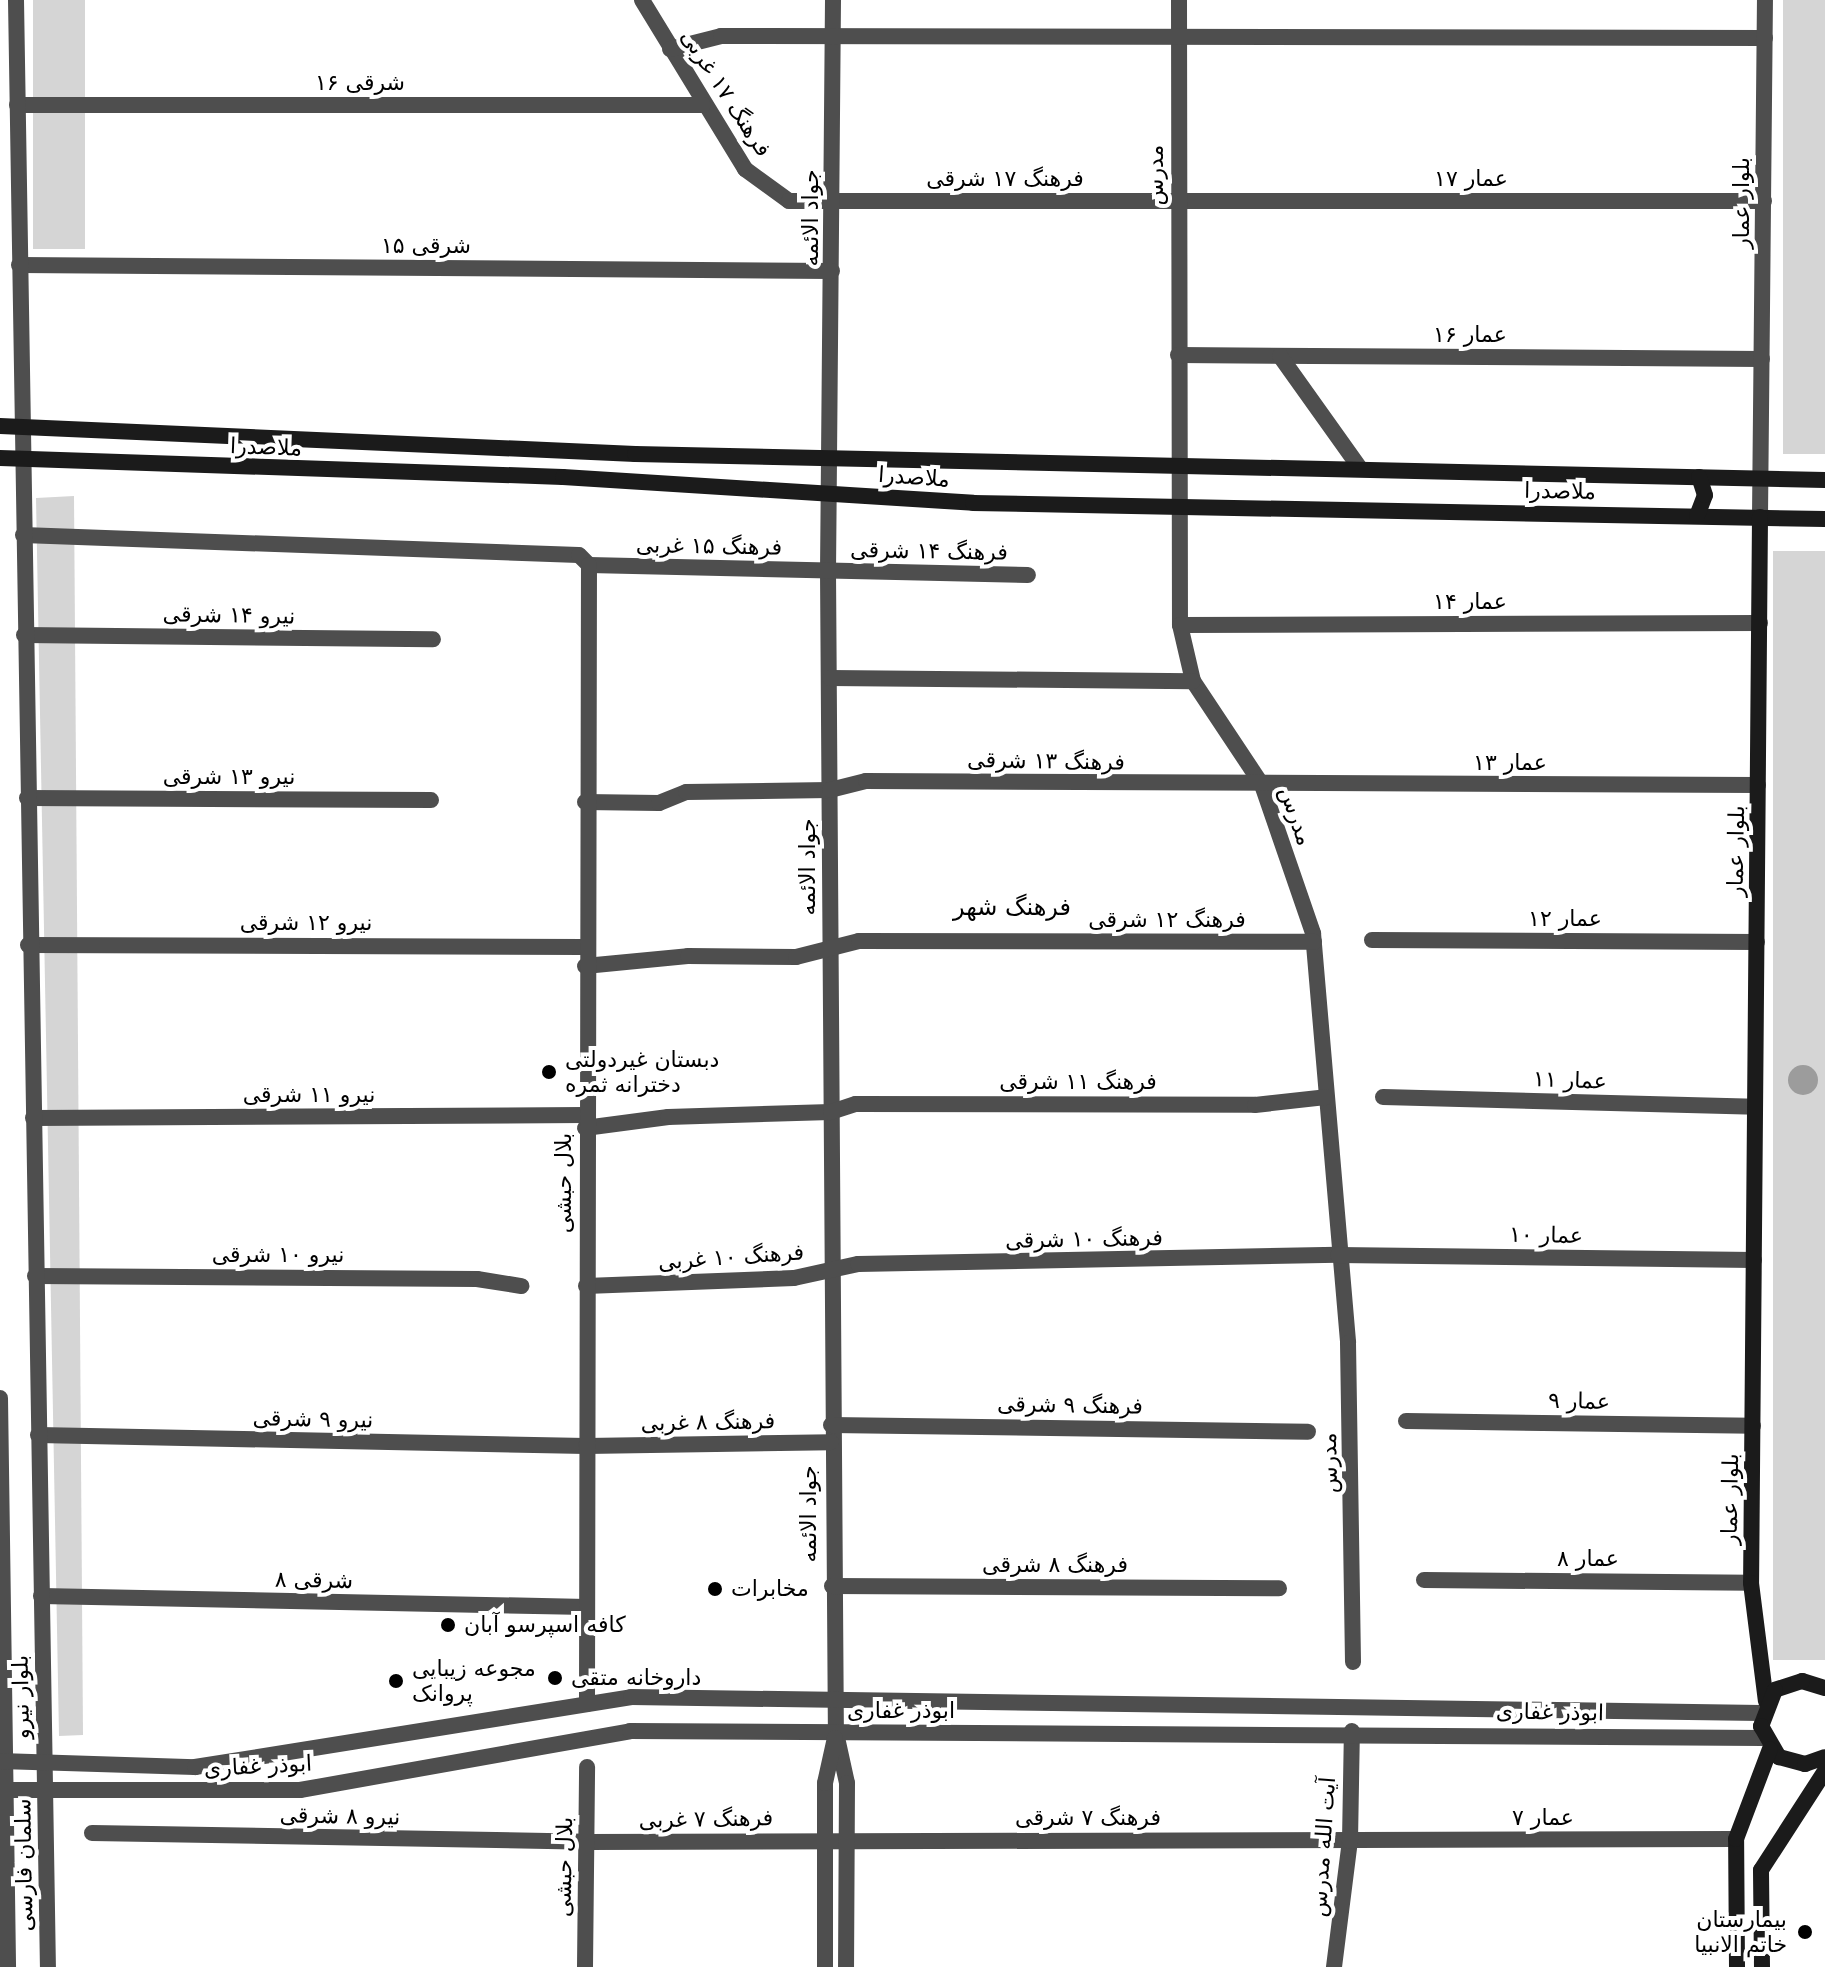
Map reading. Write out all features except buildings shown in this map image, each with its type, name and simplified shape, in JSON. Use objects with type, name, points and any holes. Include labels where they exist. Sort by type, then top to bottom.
[{"type":"main road","name":"ملاصدرا","points":[[0,426],[831,458],[1825,480]]},
{"type":"main road","name":"ملاصدرا","points":[[0,458],[831,494],[1825,519]]},
{"type":"main road","points":[[1697,516],[1705,495],[1699,477]]},
{"type":"main road","name":"بلوار عمار","points":[[1760,517],[1751,1583],[1767,1744]]},
{"type":"main road","points":[[1764,1707],[1788,1683],[1825,1688]]},
{"type":"main road","points":[[1737,1967],[1736,1839],[1767,1744],[1791,1763],[1825,1757]]},
{"type":"main road","points":[[1762,1967],[1761,1870],[1825,1771]]},
{"type":"street","name":"بلوار نیرو","points":[[16,0],[28,945],[44,1762]]},
{"type":"street","name":"فرهنگ ۱۷ غربی","points":[[642,0],[703,105],[745,169],[789,201],[833,201]]},
{"type":"street","name":"جواد الائمه","points":[[833,0],[828,571],[831,1442],[834,1698],[836,1733],[847,1783],[846,1967]]},
{"type":"street","name":"مدرس","points":[[1179,0],[1180,625],[1193,681],[1262,785],[1314,942],[1338,1255],[1348,1343],[1353,1662]]},
{"type":"street","name":"بلوار عمار","points":[[1760,517],[1765,0]]},
{"type":"street","points":[[670,49],[721,36],[1765,38]]},
{"type":"street","name":"۱۶ شرقی","points":[[17,105],[703,105]]},
{"type":"street","name":"فرهنگ ۱۷ شرقی","points":[[833,201],[1178,201]]},
{"type":"street","name":"عمار ۱۷","points":[[1178,201],[1764,201]]},
{"type":"street","name":"۱۵ شرقی","points":[[19,265],[832,271]]},
{"type":"street","name":"عمار ۱۶","points":[[1178,355],[1762,359]]},
{"type":"street","points":[[1280,356],[1360,468]]},
{"type":"street","name":"فرهنگ ۱۵ غربی","points":[[23,535],[579,555],[589,565],[828,571]]},
{"type":"street","name":"بلال حبشی","points":[[587,1704],[583,947],[589,565]]},
{"type":"street","name":"فرهنگ ۱۴ شرقی","points":[[828,571],[1028,575]]},
{"type":"street","name":"عمار ۱۴","points":[[1180,625],[1760,623]]},
{"type":"street","name":"نیرو ۱۴ شرقی","points":[[24,635],[433,639]]},
{"type":"street","points":[[830,678],[1193,681]]},
{"type":"street","name":"فرهنگ ۱۳ شرقی","points":[[585,802],[830,790],[866,781],[1262,785]]},
{"type":"street","name":"عمار ۱۳","points":[[1262,785],[1758,785]]},
{"type":"street","name":"نیرو ۱۳ شرقی","points":[[27,798],[431,800]]},
{"type":"street","name":"عمار ۱۲","points":[[1372,940],[1757,942]]},
{"type":"street","name":"فرهنگ ۱۲ شرقی","points":[[585,966],[830,949],[859,941],[1314,942]]},
{"type":"street","name":"نیرو ۱۲ شرقی","points":[[28,945],[583,947]]},
{"type":"street","name":"فرهنگ ۱۱ شرقی","points":[[585,1122],[831,1112],[856,1104],[1255,1105],[1326,1097]]},
{"type":"street","name":"عمار ۱۱","points":[[1383,1097],[1755,1107]]},
{"type":"street","name":"نیرو ۱۱ شرقی","points":[[33,1118],[585,1122]]},
{"type":"street","name":"عمار ۱۰","points":[[1338,1255],[1754,1260]]},
{"type":"street","name":"فرهنگ ۱۰ شرقی","points":[[831,1271],[858,1264],[1338,1255]]},
{"type":"street","name":"فرهنگ ۱۰ غربی","points":[[586,1286],[831,1271]]},
{"type":"street","name":"نیرو ۱۰ شرقی","points":[[35,1276],[477,1279],[521,1286]]},
{"type":"street","name":"بلوار نیرو","points":[[0,1398],[3,1761]]},
{"type":"street","name":"عمار ۹","points":[[1406,1421],[1753,1426]]},
{"type":"street","name":"فرهنگ ۹ شرقی","points":[[831,1425],[1308,1432]]},
{"type":"street","name":"نیرو ۹ شرقی","points":[[38,1435],[586,1446]]},
{"type":"street","name":"فرهنگ ۸ غربی","points":[[586,1446],[831,1442]]},
{"type":"street","name":"عمار ۸","points":[[1424,1580],[1751,1583]]},
{"type":"street","name":"فرهنگ ۸ شرقی","points":[[832,1586],[1279,1588]]},
{"type":"street","name":"۸ شرقی","points":[[41,1596],[587,1607]]},
{"type":"street","name":"ابوذر غفاری","points":[[3,1761],[195,1767],[587,1704],[834,1698],[1764,1707]]},
{"type":"street","name":"ابوذر غفاری","points":[[3,1790],[300,1790],[630,1731],[1352,1731],[1767,1744]]},
{"type":"street","name":"آیت الله مدرس","points":[[1334,1967],[1350,1841],[1352,1731]]},
{"type":"street","name":"جواد الائمه","points":[[825,1967],[825,1839],[836,1733]]},
{"type":"street","name":"سلمان فارسی","points":[[3,1761],[4,1922],[8,1967]]},
{"type":"street","name":"سلمان فارسی","points":[[44,1762],[48,1967]]},
{"type":"street","name":"بلال حبشی","points":[[585,1967],[587,1767]]},
{"type":"street","name":"نیرو ۸ شرقی","points":[[92,1833],[587,1842]]},
{"type":"street","name":"فرهنگ ۷ شرقی","points":[[825,1839],[1350,1841]]},
{"type":"street","name":"فرهنگ ۷ غربی","points":[[587,1842],[825,1839]]},
{"type":"street","name":"عمار ۷","points":[[1350,1841],[1736,1839]]},
{"type":"shaded area","points":[[33,0],[85,0],[85,249],[33,249]]},
{"type":"shaded area","points":[[1783,0],[1825,0],[1825,454],[1783,454]]},
{"type":"shaded area","points":[[74,496],[83,1735],[59,1736],[36,498]]},
{"type":"shaded area","points":[[1773,551],[1825,551],[1825,1660],[1773,1660]]},
{"type":"shaded area","points":[[1803,1065],[1814,1069],[1818,1080],[1814,1091],[1803,1095],[1792,1091],[1788,1080],[1792,1069]]},
{"type":"place","name":"دبستان غیردولتی دخترانه ثمره","points":[[549,1072]]},
{"type":"place","name":"مخابرات","points":[[715,1589]]},
{"type":"place","name":"کافه اسپرسو آبان","points":[[448,1625]]},
{"type":"place","name":"داروخانه متقی","points":[[555,1678]]},
{"type":"place","name":"مجوعه زیبایی پروانک","points":[[396,1681]]},
{"type":"place","name":"بیمارستان خاتم الانبیا","points":[[1805,1932]]},
{"type":"district","name":"فرهنگ شهر","points":[[1012,908]]}]
